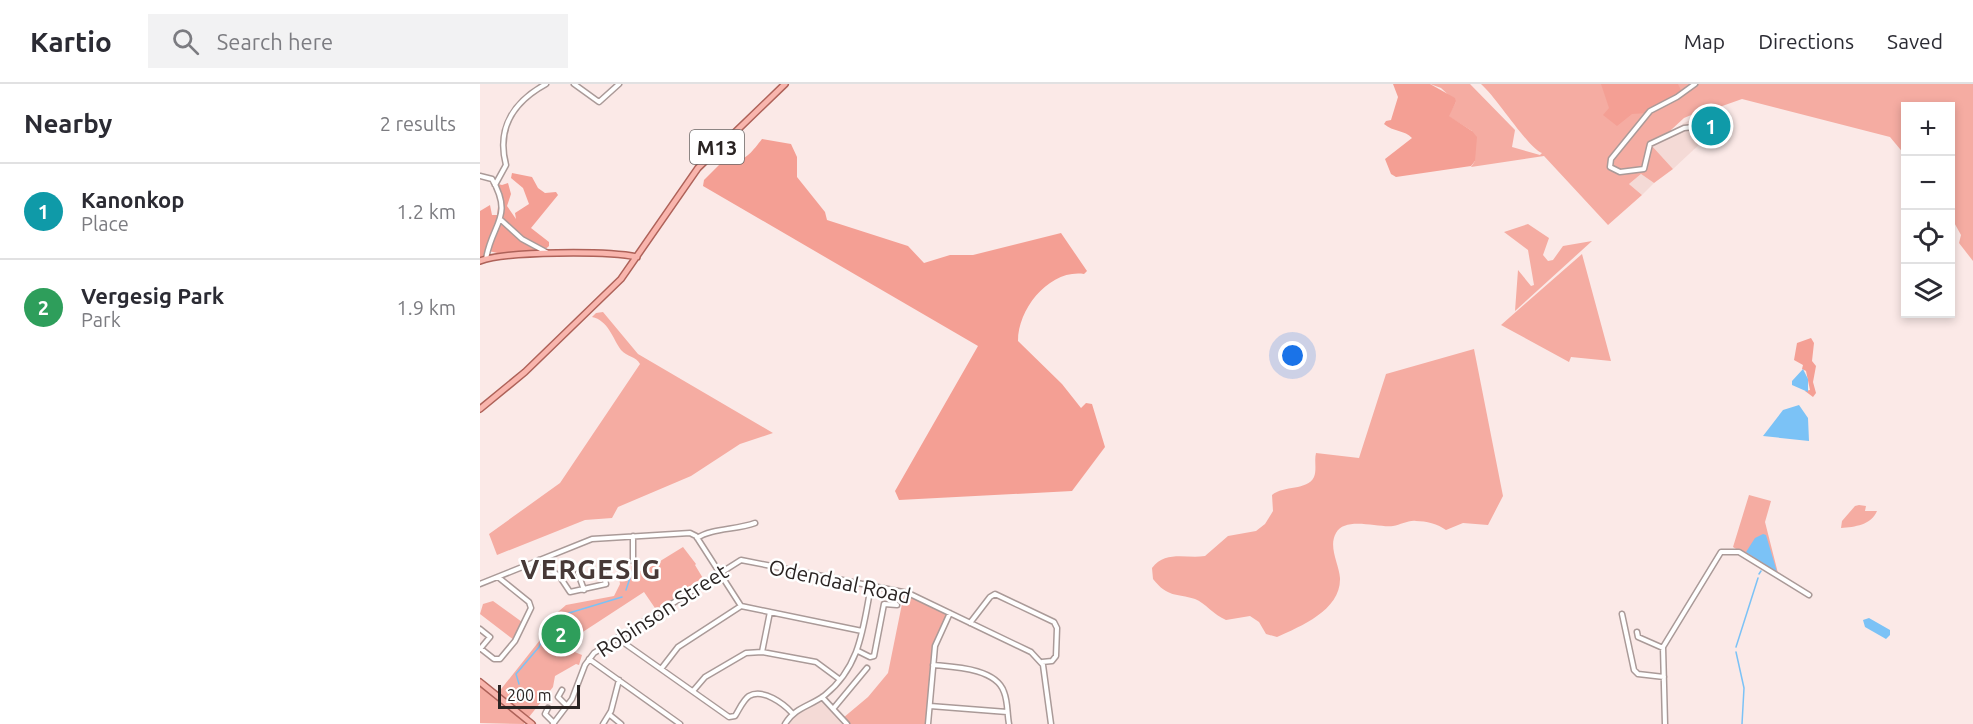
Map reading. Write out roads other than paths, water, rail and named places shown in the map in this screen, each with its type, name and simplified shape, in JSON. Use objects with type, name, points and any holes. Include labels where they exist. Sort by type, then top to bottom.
[{"type":"main road","name":"M13","points":[[480,409],[525,372],[624,275],[705,160],[785,84]]},
{"type":"main road","points":[[483,260],[506,255],[624,255],[637,257]]},
{"type":"main road","points":[[624,255],[629,263],[624,275]]},
{"type":"main road","points":[[480,682],[532,724]]},
{"type":"street","points":[[495,185],[506,165],[503,152],[507,125],[519,102],[526,100],[546,84]]},
{"type":"street","points":[[574,84],[590,93],[599,102],[619,84]]},
{"type":"street","points":[[1695,84],[1646,114],[1613,156],[1610,167],[1622,172],[1644,169],[1650,144],[1684,128],[1704,126]]},
{"type":"street","points":[[480,176],[492,180],[502,200],[500,219],[483,260]]},
{"type":"street","points":[[500,219],[522,239],[552,255]]},
{"type":"street","points":[[697,538],[708,531],[736,530],[755,523]]},
{"type":"street","points":[[480,584],[592,539],[690,532],[697,538],[741,606]]},
{"type":"street","points":[[633,536],[633,561]]},
{"type":"street","points":[[1665,724],[1663,648],[1721,552],[1738,552],[1809,595]]},
{"type":"street","points":[[539,560],[561,578],[570,592],[606,584],[601,562]]},
{"type":"street","name":"Robinson Street","points":[[553,724],[567,706],[589,659],[617,638],[739,560]]},
{"type":"street","name":"Odendaal Road","points":[[739,560],[908,593],[1031,652],[1042,662]]},
{"type":"street","points":[[578,573],[584,590]]},
{"type":"street","points":[[480,629],[492,638],[480,648],[494,659],[500,659],[515,641],[531,608],[529,603],[498,577]]},
{"type":"street","points":[[785,724],[792,713],[822,697],[839,679],[858,651],[871,586]]},
{"type":"street","points":[[970,623],[994,594],[1054,622],[1057,628],[1056,656],[1053,660],[1042,662],[1051,724]]},
{"type":"street","points":[[858,651],[870,657],[874,656],[884,604],[897,605]]},
{"type":"street","points":[[661,669],[678,646],[741,606],[862,631]]},
{"type":"street","points":[[762,652],[770,612]]},
{"type":"street","points":[[928,724],[935,646],[950,613]]},
{"type":"street","points":[[1622,614],[1634,670],[1638,674],[1664,677]]},
{"type":"street","points":[[1637,633],[1638,637],[1663,648]]},
{"type":"street","points":[[617,638],[733,717],[746,699],[756,694],[773,698],[792,713]]},
{"type":"street","points":[[693,691],[705,677],[737,656],[762,652],[818,663],[839,679]]},
{"type":"street","points":[[589,659],[680,724]]},
{"type":"street","points":[[933,665],[969,669],[995,680],[1005,692],[1009,724]]},
{"type":"street","points":[[833,709],[867,668]]},
{"type":"street","points":[[603,724],[610,715],[619,680]]},
{"type":"street","points":[[562,690],[558,697],[567,706]]},
{"type":"street","points":[[822,697],[847,724]]},
{"type":"street","points":[[930,705],[1007,712]]},
{"type":"street","points":[[548,708],[545,714],[553,724]]},
{"type":"street","points":[[610,715],[621,724]]},
{"type":"water","points":[[1803,369],[1808,379],[1808,392],[1792,385],[1792,381]]},
{"type":"water","points":[[1799,405],[1808,418],[1809,441],[1763,436],[1783,410]]},
{"type":"water","points":[[1766,535],[1777,572],[1746,552],[1755,538]]},
{"type":"water","points":[[1869,618],[1890,630],[1890,635],[1886,639],[1865,627],[1863,620]]},
{"type":"waterway","points":[[626,590],[634,566]]},
{"type":"waterway","points":[[1736,647],[1758,578]]},
{"type":"waterway","points":[[519,684],[516,674],[539,647],[544,634],[569,613],[622,597]]},
{"type":"waterway","points":[[1736,652],[1744,688],[1742,724]]},
{"type":"place","name":"Kanonkop","points":[[1711,126]]},
{"type":"place","name":"Vergesig Park","points":[[561,634]]},
{"type":"district","name":"VERGESIG","points":[[591,569]]}]
